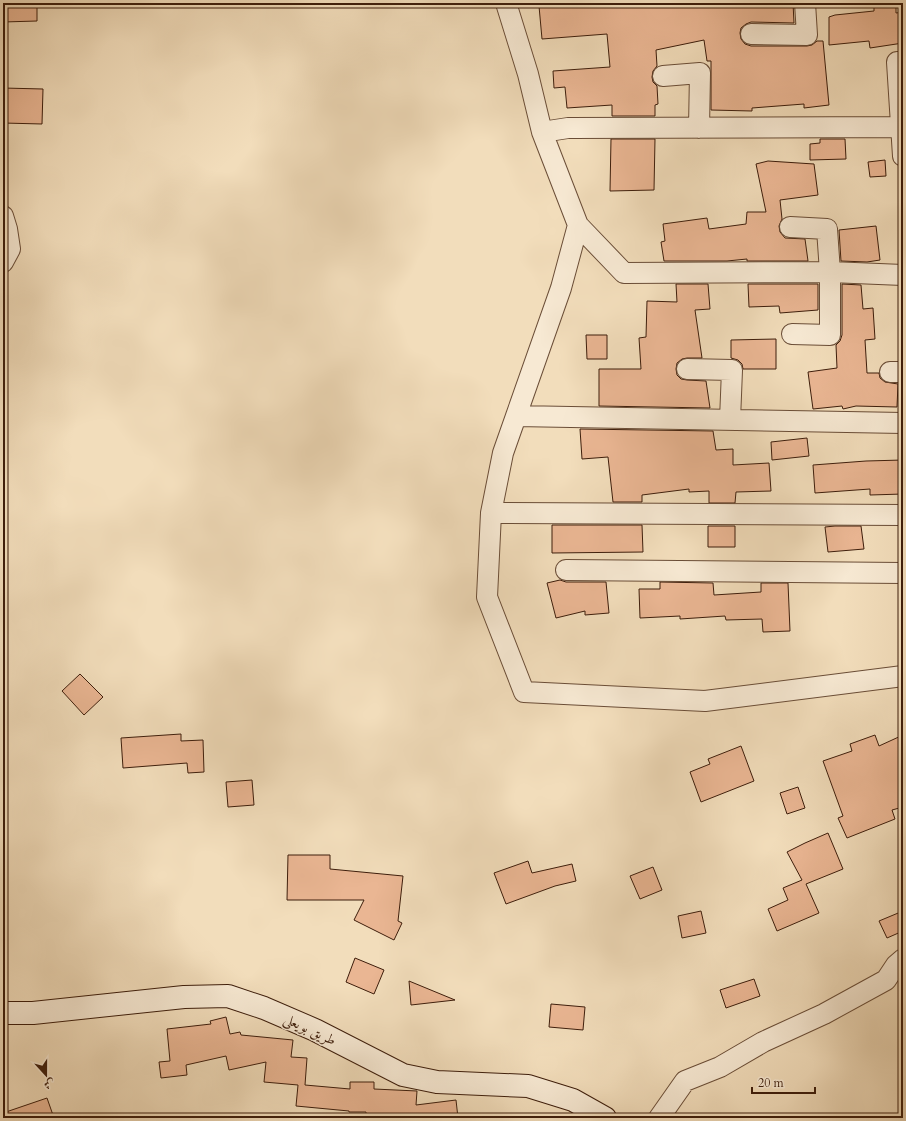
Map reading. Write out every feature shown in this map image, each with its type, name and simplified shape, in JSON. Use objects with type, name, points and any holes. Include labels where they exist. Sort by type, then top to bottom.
[{"type":"main road","name":"طريق بويعلى","points":[[3,1013],[33,1013],[184,997],[228,996],[264,1008],[315,1030],[404,1075],[437,1082],[528,1086],[573,1100],[605,1118]]},
{"type":"street","points":[[506,3],[528,74],[542,132],[578,225],[624,273],[830,272],[903,276]]},
{"type":"street","points":[[751,34],[807,35],[805,3]]},
{"type":"street","points":[[903,62],[898,62],[903,156]]},
{"type":"street","points":[[663,76],[700,73],[699,128]]},
{"type":"street","points":[[542,132],[568,128],[902,127]]},
{"type":"street","points":[[3,216],[7,229],[10,249],[3,262]]},
{"type":"street","points":[[578,225],[560,288],[504,453],[491,513],[487,597],[524,692],[705,701],[903,676]]},
{"type":"street","points":[[790,227],[827,229],[830,272],[830,335],[792,334]]},
{"type":"street","points":[[687,369],[732,370],[730,420]]},
{"type":"street","points":[[516,416],[903,423]]},
{"type":"street","points":[[491,513],[903,515]]},
{"type":"street","points":[[566,570],[903,573]]},
{"type":"street","points":[[659,1118],[685,1081],[720,1067],[763,1042],[824,1014],[886,980],[896,965],[903,959]]},
{"type":"building","points":[[3,3],[37,3],[37,21],[3,22]]},
{"type":"building","points":[[565,3],[793,3],[794,23],[751,22],[741,28],[741,39],[745,44],[751,46],[807,46],[812,45],[817,41],[823,41],[829,105],[804,108],[804,104],[752,108],[752,111],[711,110],[711,61],[707,61],[704,40],[656,50],[657,66],[653,71],[652,77],[653,82],[657,86],[658,104],[655,105],[655,116],[612,116],[612,105],[567,108],[565,87],[554,88],[553,71],[610,67],[607,34],[542,39],[539,6]]},
{"type":"building","points":[[874,3],[896,3],[896,13],[903,12],[903,43],[870,48],[869,41],[829,45],[829,17],[874,11]]},
{"type":"building","points":[[3,88],[43,89],[42,124],[3,123]]},
{"type":"building","points":[[611,139],[655,139],[654,190],[610,191]]},
{"type":"building","points":[[820,139],[845,139],[846,159],[810,160],[810,144],[820,143]]},
{"type":"building","points":[[885,160],[886,176],[870,177],[868,162]]},
{"type":"building","points":[[768,161],[814,164],[818,195],[780,200],[782,219],[779,226],[780,232],[785,238],[805,239],[808,261],[747,261],[747,259],[727,261],[664,261],[661,242],[665,241],[663,224],[707,218],[709,229],[746,224],[747,212],[766,212],[756,164]]},
{"type":"building","points":[[876,226],[880,260],[867,262],[841,261],[839,230]]},
{"type":"building","points":[[676,284],[708,284],[710,309],[695,310],[702,358],[682,359],[677,363],[676,369],[677,375],[681,379],[706,381],[710,408],[599,406],[599,369],[641,369],[639,338],[646,337],[647,301],[677,302]]},
{"type":"building","points":[[748,284],[818,284],[818,310],[780,313],[779,306],[749,307]]},
{"type":"building","points":[[842,284],[861,285],[863,309],[873,308],[875,339],[865,340],[867,373],[879,373],[880,378],[885,382],[898,384],[897,407],[856,406],[843,409],[842,406],[813,409],[808,372],[837,368],[836,345],[840,341],[842,335]]},
{"type":"building","points":[[586,335],[607,335],[607,359],[587,359]]},
{"type":"building","points":[[776,339],[776,369],[743,369],[742,364],[738,360],[731,358],[731,340]]},
{"type":"building","points":[[580,429],[713,431],[716,450],[733,449],[733,465],[769,463],[771,491],[736,492],[735,503],[709,503],[709,491],[689,492],[689,489],[642,495],[642,502],[613,502],[608,457],[582,459]]},
{"type":"building","points":[[807,438],[809,456],[772,460],[771,442]]},
{"type":"building","points":[[903,460],[903,494],[870,495],[870,489],[815,493],[813,465]]},
{"type":"building","points":[[552,525],[642,525],[643,552],[552,553]]},
{"type":"building","points":[[708,526],[735,526],[735,547],[708,547]]},
{"type":"building","points":[[861,526],[864,549],[828,552],[825,527]]},
{"type":"building","points":[[560,580],[566,582],[606,582],[609,613],[585,615],[585,611],[556,618],[547,583]]},
{"type":"building","points":[[660,582],[713,583],[714,595],[761,592],[761,583],[788,583],[790,631],[763,632],[762,619],[726,620],[725,616],[680,619],[680,616],[640,618],[639,589],[660,589]]},
{"type":"building","points":[[80,674],[103,697],[84,715],[62,691]]},
{"type":"building","points":[[181,734],[181,741],[203,740],[204,772],[188,773],[187,763],[123,768],[121,738]]},
{"type":"building","points":[[875,735],[879,746],[903,735],[903,807],[892,810],[895,819],[847,838],[838,818],[843,816],[823,761],[852,751],[850,744]]},
{"type":"building","points":[[741,746],[754,781],[701,802],[690,772],[710,764],[708,759]]},
{"type":"building","points":[[252,780],[254,805],[228,807],[226,782]]},
{"type":"building","points":[[798,787],[805,808],[787,814],[780,793]]},
{"type":"building","points":[[828,833],[843,869],[806,884],[819,913],[777,931],[768,909],[788,900],[783,888],[802,880],[787,852]]},
{"type":"building","points":[[288,855],[330,855],[330,869],[403,876],[398,921],[402,923],[394,940],[354,920],[364,900],[287,900]]},
{"type":"building","points":[[528,861],[532,873],[572,864],[576,881],[555,886],[506,904],[494,873]]},
{"type":"building","points":[[653,867],[662,890],[640,899],[630,876]]},
{"type":"building","points":[[701,911],[706,933],[682,938],[678,916]]},
{"type":"building","points":[[903,911],[903,931],[887,938],[879,921]]},
{"type":"building","points":[[355,958],[384,970],[374,994],[346,982]]},
{"type":"building","points":[[754,979],[760,996],[726,1008],[720,990]]},
{"type":"building","points":[[409,981],[455,1000],[411,1005]]},
{"type":"building","points":[[551,1004],[585,1007],[583,1030],[549,1027]]},
{"type":"building","points":[[226,1017],[230,1034],[240,1032],[241,1035],[293,1040],[291,1057],[307,1058],[305,1085],[350,1089],[350,1082],[374,1082],[374,1089],[417,1091],[416,1105],[456,1100],[458,1118],[402,1118],[402,1114],[386,1114],[386,1118],[366,1118],[366,1112],[349,1112],[296,1106],[298,1085],[264,1082],[266,1062],[229,1070],[226,1056],[186,1065],[187,1075],[161,1078],[159,1062],[170,1061],[167,1029],[211,1024],[210,1021]]},
{"type":"building","points":[[47,1098],[54,1118],[3,1118],[3,1113]]}]
